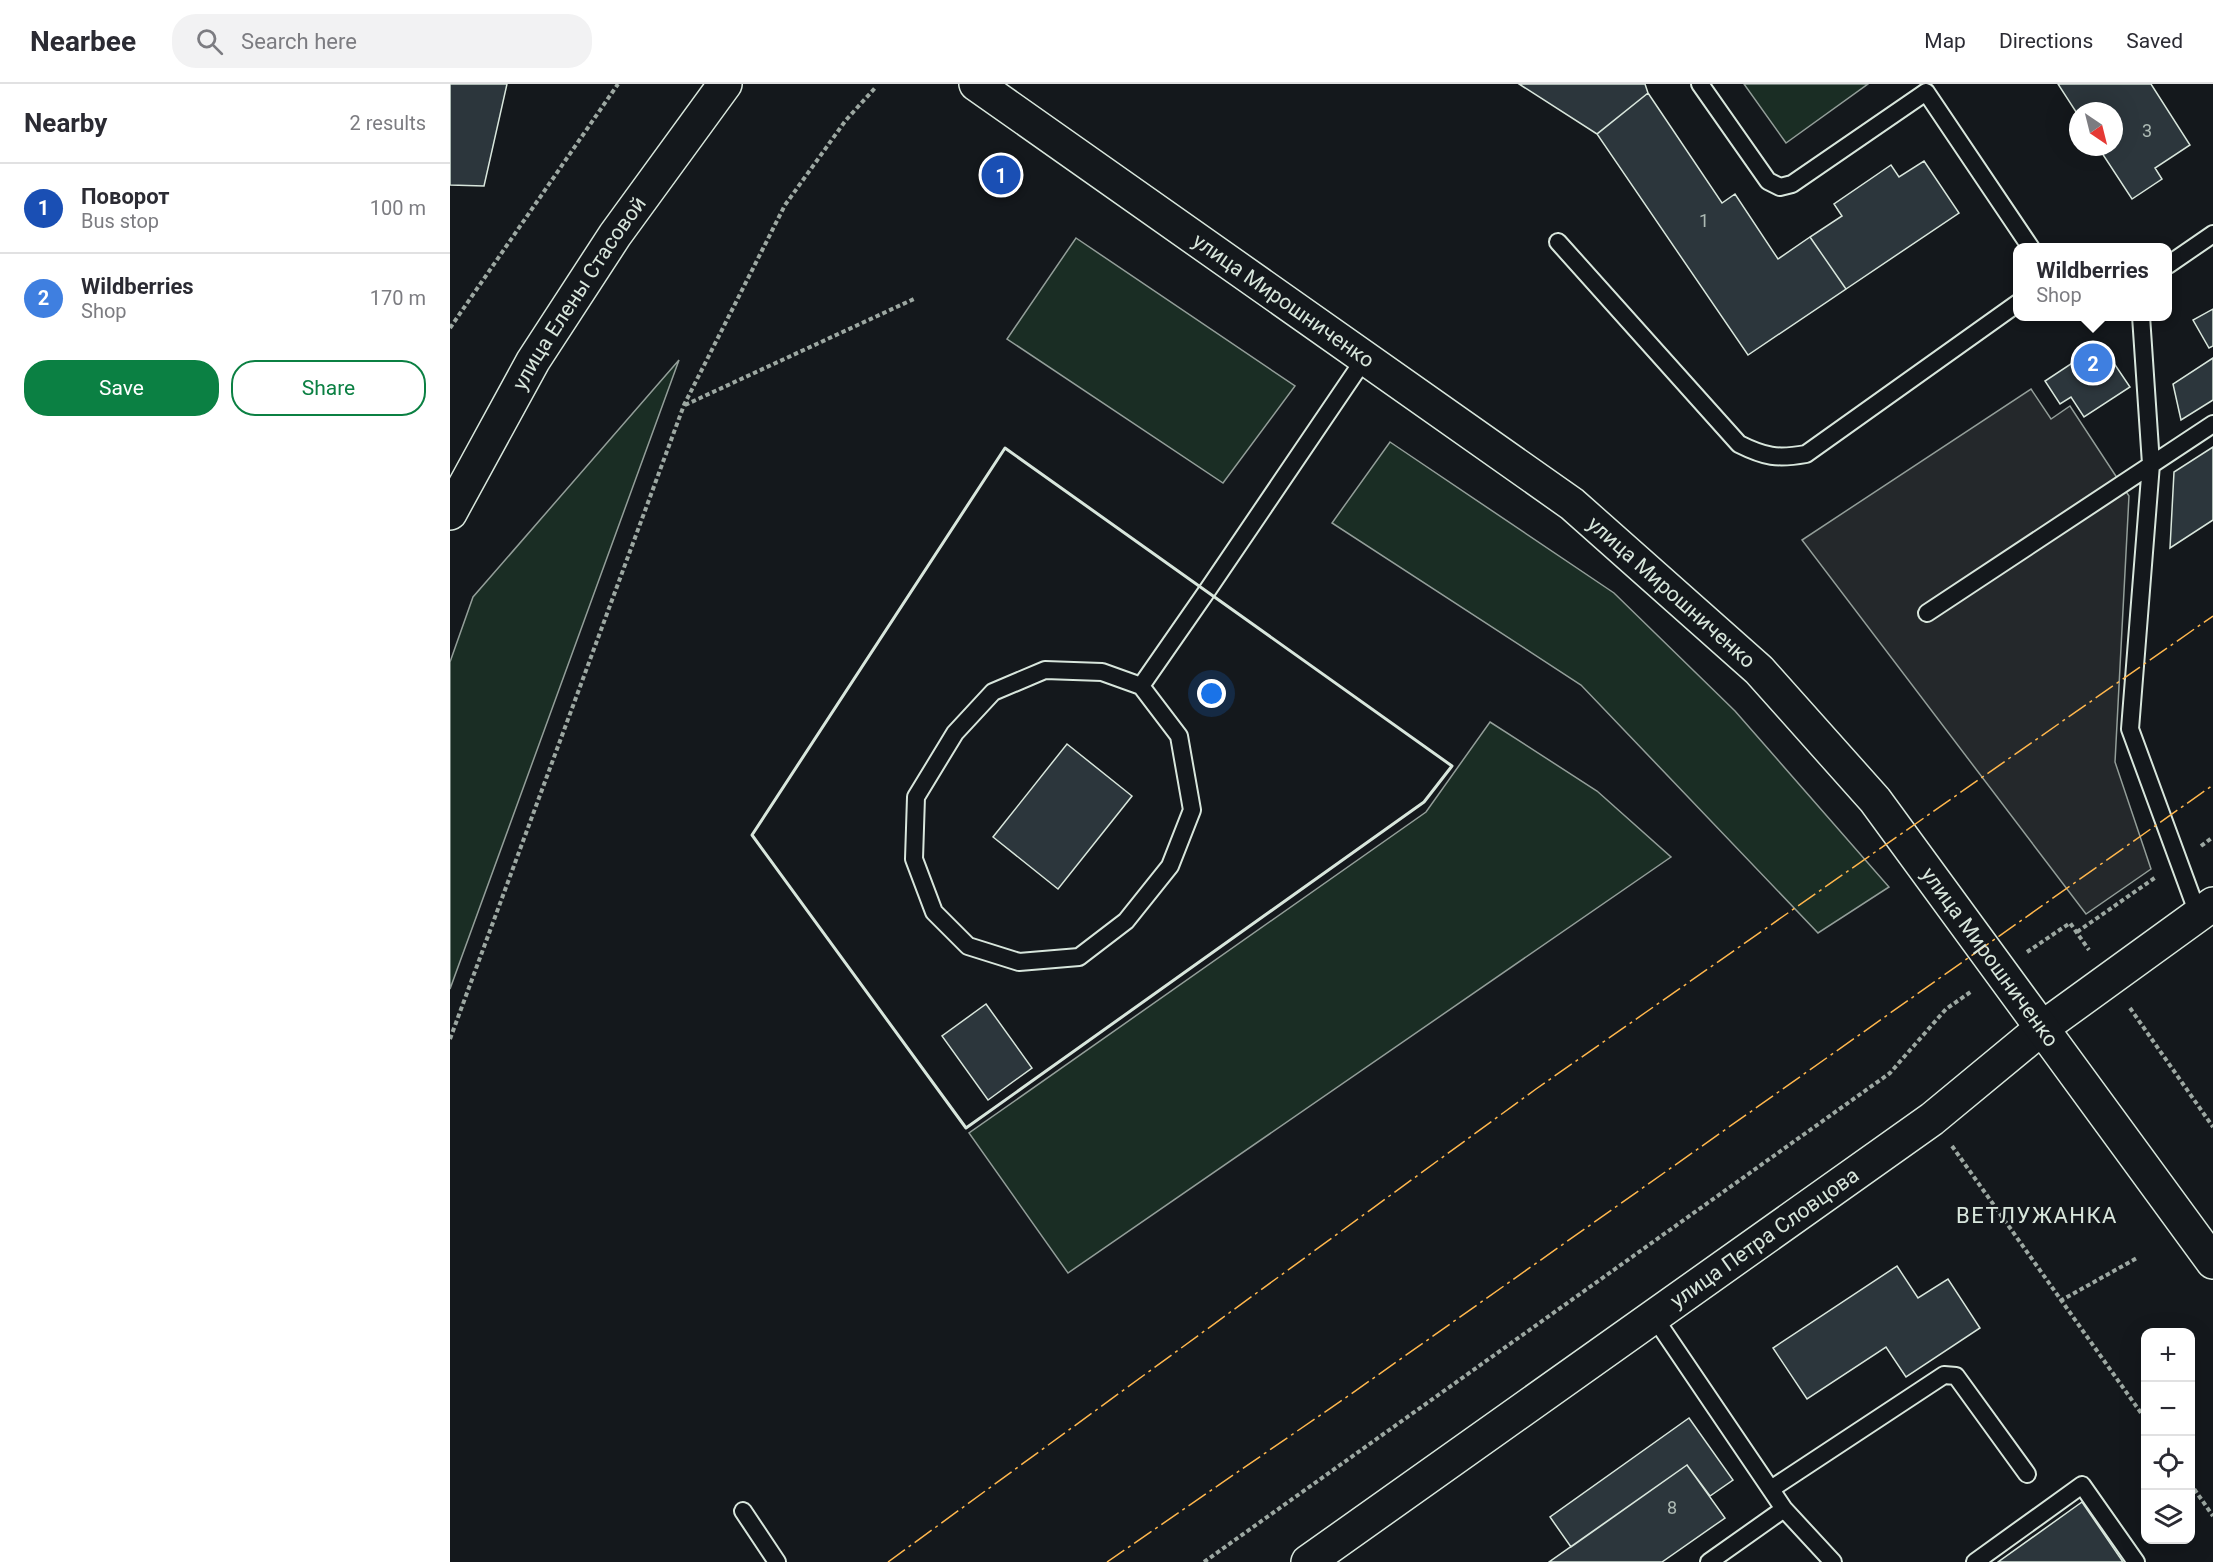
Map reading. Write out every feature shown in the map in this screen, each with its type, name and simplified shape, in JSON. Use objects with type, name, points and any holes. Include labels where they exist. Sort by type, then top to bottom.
[{"type":"street","name":"улица Елены Стасовой","points":[[450,513],[533,361],[615,235],[724,84]]},
{"type":"street","name":"улица Мирошниченко","points":[[976,84],[1572,504],[1759,670],[1875,800],[2213,1262]]},
{"type":"street","name":"улица Петра Словцова","points":[[1308,1562],[1932,1119],[2042,1028],[2205,909]]},
{"type":"lane","points":[[1700,84],[1768,181],[1780,187],[1792,184],[1932,88],[2028,243]]},
{"type":"lane","points":[[2172,262],[2213,234]]},
{"type":"lane","points":[[1558,242],[1739,444],[1757,453],[1783,458],[1806,454],[2013,307]]},
{"type":"lane","points":[[2141,321],[2151,464],[2130,729],[2179,862],[2205,909]]},
{"type":"lane","points":[[1140,686],[1208,591],[1365,358]]},
{"type":"lane","points":[[1927,613],[2213,424]]},
{"type":"lane","points":[[1045,670],[1101,672],[1140,686],[1179,736],[1192,810],[1170,866],[1126,921],[1079,957],[1019,962],[968,946],[934,912],[914,859],[916,797],[955,733],[993,692],[1045,670]]},
{"type":"lane","points":[[1654,1317],[1784,1509],[1833,1562]]},
{"type":"lane","points":[[1771,1489],[1944,1375],[1956,1376],[2026,1474]]},
{"type":"lane","points":[[1975,1562],[2082,1485],[2136,1562]]},
{"type":"lane","points":[[1709,1562],[1784,1509]]},
{"type":"lane","points":[[743,1511],[777,1562]]},
{"type":"path","points":[[450,328],[618,84]]},
{"type":"path","points":[[450,1039],[684,405],[785,205],[846,120],[875,88]]},
{"type":"path","points":[[684,405],[916,298]]},
{"type":"path","points":[[2077,932],[2213,837]]},
{"type":"path","points":[[1204,1562],[1890,1073]]},
{"type":"path","points":[[1932,1119],[2141,1414]]},
{"type":"path","points":[[2060,1301],[2137,1258]]},
{"type":"path","points":[[2194,1490],[2213,1516]]},
{"type":"green space","points":[[1744,84],[1868,84],[1786,143]]},
{"type":"green space","points":[[1076,238],[1295,386],[1223,483],[1007,339]]},
{"type":"green space","points":[[679,360],[450,989],[450,662],[473,597]]},
{"type":"green space","points":[[1390,442],[1614,593],[1735,711],[1889,887],[1818,933],[1581,685],[1332,523]]},
{"type":"green space","points":[[1490,722],[1597,791],[1671,857],[1068,1273],[969,1133],[1426,812]]},
{"type":"shaded area","points":[[2031,389],[2051,419],[2070,406],[2129,496],[2115,762],[2151,869],[2086,914],[1802,540]]},
{"type":"building","points":[[450,84],[507,84],[484,186],[450,185]]},
{"type":"building","points":[[1519,84],[1645,84],[1648,93],[1597,134]]},
{"type":"building","points":[[2058,84],[2151,84],[2190,145],[2155,168],[2162,179],[2132,199],[2104,156],[2123,156],[2123,102],[2070,102]]},
{"type":"building","points":[[1648,93],[1722,203],[1735,194],[1778,259],[1810,237],[1846,289],[1748,355],[1597,134]]},
{"type":"building","points":[[1924,161],[1959,213],[1846,289],[1810,237],[1842,216],[1834,204],[1891,165],[1899,177]]},
{"type":"building","points":[[2213,309],[2213,346],[2209,348],[2193,320]]},
{"type":"building","points":[[2101,344],[2130,387],[2084,417],[2071,397],[2060,404],[2045,381]]},
{"type":"building","points":[[2213,358],[2213,400],[2181,420],[2173,384]]},
{"type":"building","points":[[2213,447],[2213,520],[2170,548],[2174,472]]},
{"type":"building","points":[[1067,744],[1132,796],[1058,889],[993,837]]},
{"type":"building","points":[[986,1004],[1032,1068],[988,1100],[942,1036]]},
{"type":"building","points":[[1897,1266],[1918,1298],[1948,1279],[1980,1328],[1906,1377],[1886,1347],[1807,1399],[1773,1348]]},
{"type":"building","points":[[1689,1418],[1733,1480],[1710,1496],[1687,1465],[1571,1547],[1550,1517]]},
{"type":"building","points":[[1687,1465],[1725,1518],[1662,1562],[1549,1562]]},
{"type":"building","points":[[2082,1502],[2123,1562],[1998,1562]]},
{"type":"wall","points":[[1005,448],[1452,766],[1424,802],[966,1128],[752,835],[1005,448]]},
{"type":"power","points":[[888,1562],[1536,1089],[2213,616]]},
{"type":"power","points":[[1107,1562],[1351,1394],[2213,785]]},
{"type":"place","name":"Поворот","points":[[1001,175]]},
{"type":"place","name":"Wildberries","points":[[2093,363]]},
{"type":"district","name":"ВЕТЛУЖАНКА","points":[[2037,1215]]}]
